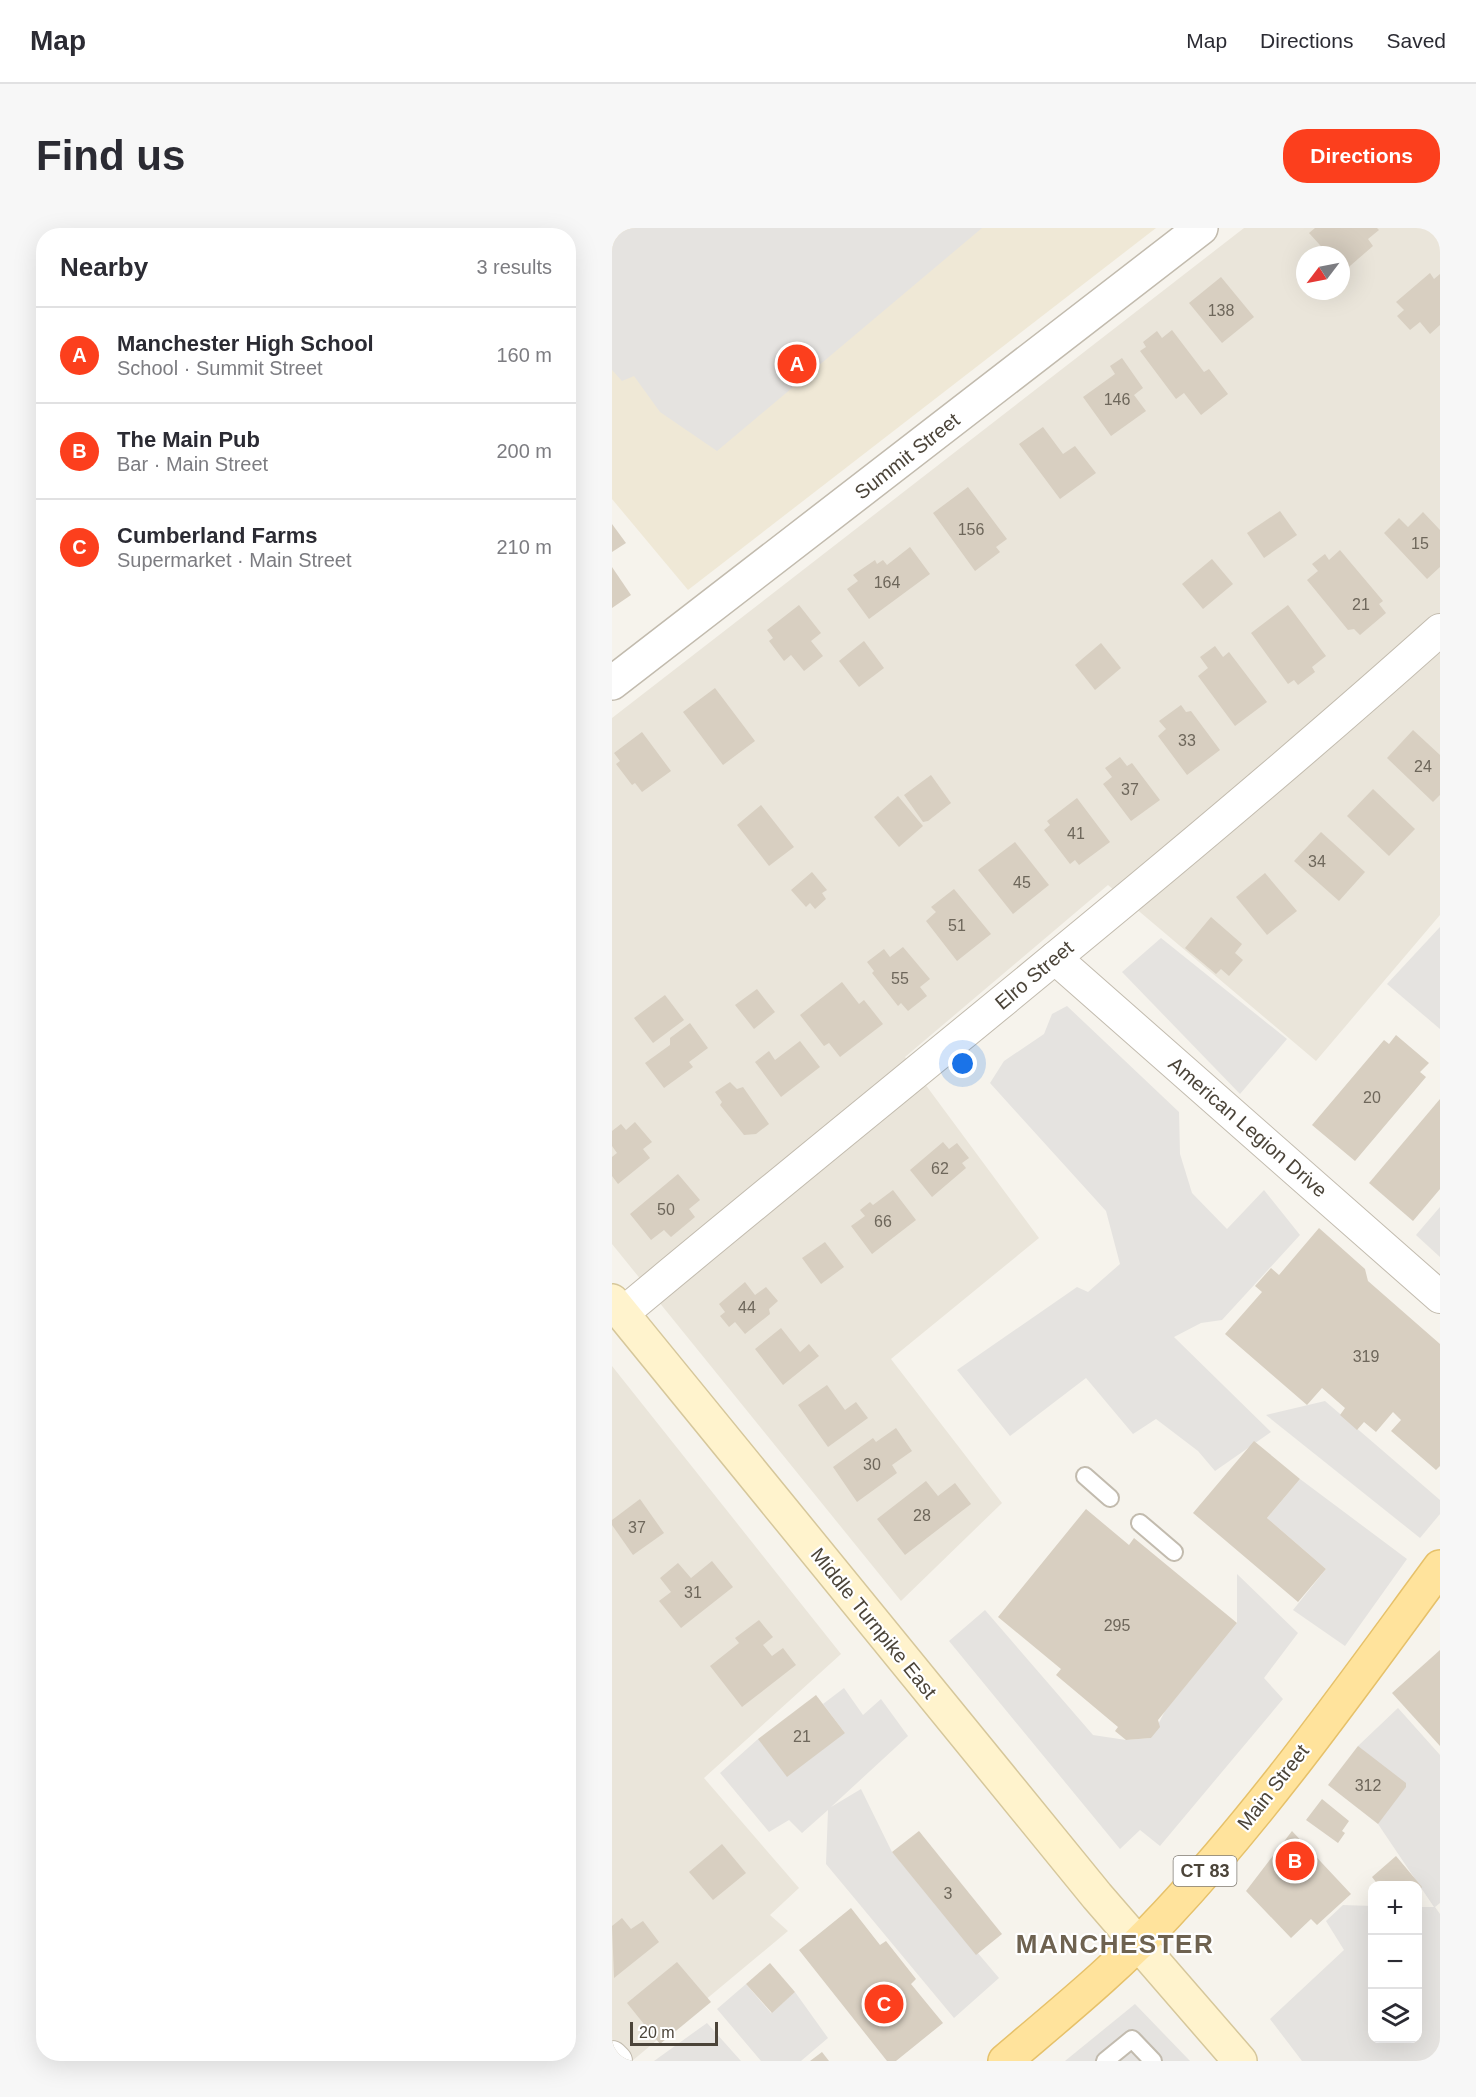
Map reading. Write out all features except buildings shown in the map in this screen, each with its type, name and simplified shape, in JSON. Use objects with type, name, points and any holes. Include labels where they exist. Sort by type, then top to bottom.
[{"type":"main road","name":"Middle Turnpike East","points":[[617,1307],[1138,1944],[1235,2059]]},
{"type":"main road","name":"Main Street","points":[[1007,2060],[1138,1944],[1184,1895],[1234,1837],[1440,1567]]},
{"type":"street","name":"Summit Street","points":[[612,683],[1201,228]]},
{"type":"street","name":"Elro Street","points":[[617,1307],[1055,958],[1348,712],[1440,630]]},
{"type":"street","name":"American Legion Drive","points":[[1055,958],[1440,1297]]},
{"type":"street","points":[[612,2057],[616,2061]]},
{"type":"lane","points":[[1084,1476],[1110,1498]]},
{"type":"lane","points":[[1140,1523],[1174,1552]]},
{"type":"lane","points":[[1105,2061],[1132,2039],[1153,2061]]},
{"type":"shaded area","points":[[612,228],[1156,228],[688,590],[612,499]]},
{"type":"shaded area","points":[[612,228],[982,228],[717,451],[660,412],[634,376],[622,381],[612,370]]},
{"type":"shaded area","points":[[1244,228],[1440,228],[1440,915],[1316,1061],[1108,885],[905,1057],[1039,1238],[891,1359],[1002,1503],[901,1601],[612,1244],[612,718]]},
{"type":"shaded area","points":[[1440,927],[1440,1029],[1387,984]]},
{"type":"shaded area","points":[[1161,938],[1287,1039],[1240,1094],[1122,972]]},
{"type":"shaded area","points":[[1067,1006],[1179,1112],[1180,1154],[1192,1193],[1227,1229],[1264,1190],[1300,1235],[1222,1320],[1201,1323],[1174,1337],[1271,1432],[1215,1471],[1198,1451],[1156,1419],[1133,1434],[1086,1378],[1010,1436],[957,1370],[1077,1287],[1088,1292],[1120,1264],[1106,1211],[990,1083],[1004,1061],[1044,1034],[1052,1014]]},
{"type":"shaded area","points":[[1440,1207],[1440,1257],[1416,1235]]},
{"type":"shaded area","points":[[612,1366],[841,1654],[704,1778],[799,1888],[770,1915],[788,1931],[632,2061],[612,2061]]},
{"type":"shaded area","points":[[1325,1401],[1440,1500],[1440,1514],[1420,1538],[1266,1415]]},
{"type":"shaded area","points":[[1300,1479],[1407,1559],[1345,1646],[1293,1610],[1326,1569],[1267,1518]]},
{"type":"shaded area","points":[[1237,1574],[1298,1633],[1264,1678],[1283,1699],[1160,1846],[1140,1830],[1120,1849],[949,1641],[985,1610],[1093,1735],[1126,1740],[1151,1738],[1165,1711],[1237,1623]]},
{"type":"shaded area","points":[[844,1688],[863,1715],[881,1699],[908,1736],[831,1807],[861,1789],[892,1852],[999,1978],[954,2018],[826,1864],[828,1810],[802,1833],[789,1820],[769,1832],[720,1773],[758,1739],[845,1733],[823,1704]]},
{"type":"shaded area","points":[[1398,1708],[1440,1755],[1440,1903],[1435,1907],[1440,1914],[1440,2061],[1302,2061],[1270,2019],[1344,1950],[1326,1921],[1343,1905],[1368,1906],[1368,2043],[1422,2043],[1422,1907],[1434,1907],[1422,1889],[1422,1881],[1416,1881],[1378,1824],[1358,1746]]},
{"type":"shaded area","points":[[746,1984],[771,2013],[795,1992],[828,2038],[801,2061],[761,2061],[717,2009]]},
{"type":"shaded area","points":[[1135,2004],[1190,2061],[1065,2061]]},
{"type":"shaded area","points":[[707,2023],[741,2061],[654,2061]]},
{"type":"place","name":"Manchester High School","points":[[797,364]]},
{"type":"place","name":"The Main Pub","points":[[1295,1861]]},
{"type":"place","name":"Cumberland Farms","points":[[884,2004]]},
{"type":"district","name":"MANCHESTER","points":[[1115,1944]]}]
